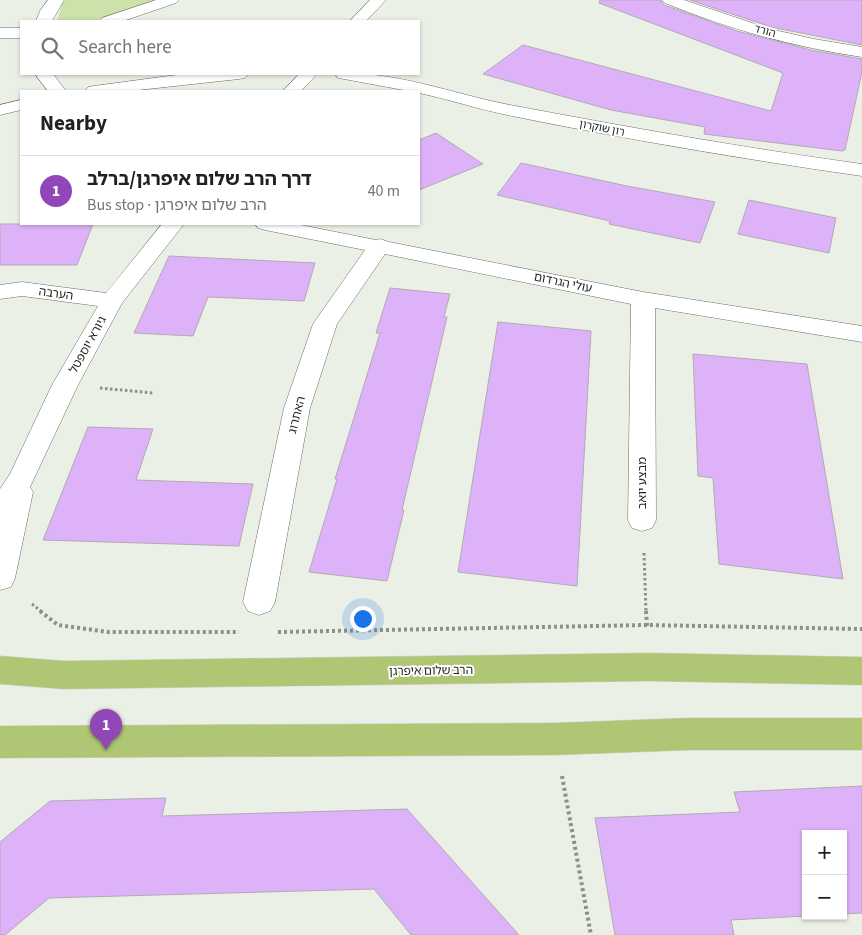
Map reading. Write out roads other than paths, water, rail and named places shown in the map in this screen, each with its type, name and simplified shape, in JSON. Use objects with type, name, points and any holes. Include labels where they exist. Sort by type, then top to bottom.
[{"type":"main road","name":"הרב שלום איפרגן","points":[[0,670],[74,675],[649,667],[862,671]]},
{"type":"main road","points":[[0,742],[555,739],[689,734],[862,734]]},
{"type":"street","points":[[44,20],[56,0]]},
{"type":"street","points":[[111,20],[171,0]]},
{"type":"street","points":[[359,20],[378,0]]},
{"type":"street","name":"הורד","points":[[670,0],[698,12],[829,48],[862,52]]},
{"type":"street","points":[[0,34],[20,33]]},
{"type":"street","points":[[45,75],[56,90]]},
{"type":"street","points":[[101,90],[172,80],[228,75]]},
{"type":"street","points":[[293,90],[307,75]]},
{"type":"street","name":"רון שוקרון","points":[[349,75],[430,90],[504,108],[642,136],[754,155],[862,170]]},
{"type":"street","points":[[0,110],[20,105]]},
{"type":"street","name":"גיורא יוספטל","points":[[0,512],[22,478],[65,385],[112,301],[172,225]]},
{"type":"street","name":"עולי הגרדום","points":[[270,225],[380,245],[643,299],[862,334]]},
{"type":"street","name":"האתרוג","points":[[259,602],[300,399],[326,324],[380,245]]},
{"type":"street","name":"הערבה","points":[[0,292],[22,289],[112,301]]},
{"type":"street","name":"מבצע יואב","points":[[642,520],[643,299]]},
{"type":"street","name":"גיורא יוספטל","points":[[0,578],[22,478]]},
{"type":"place","name":"דרך הרב שלום איפרגן/ברלב","points":[[106,750]]}]
